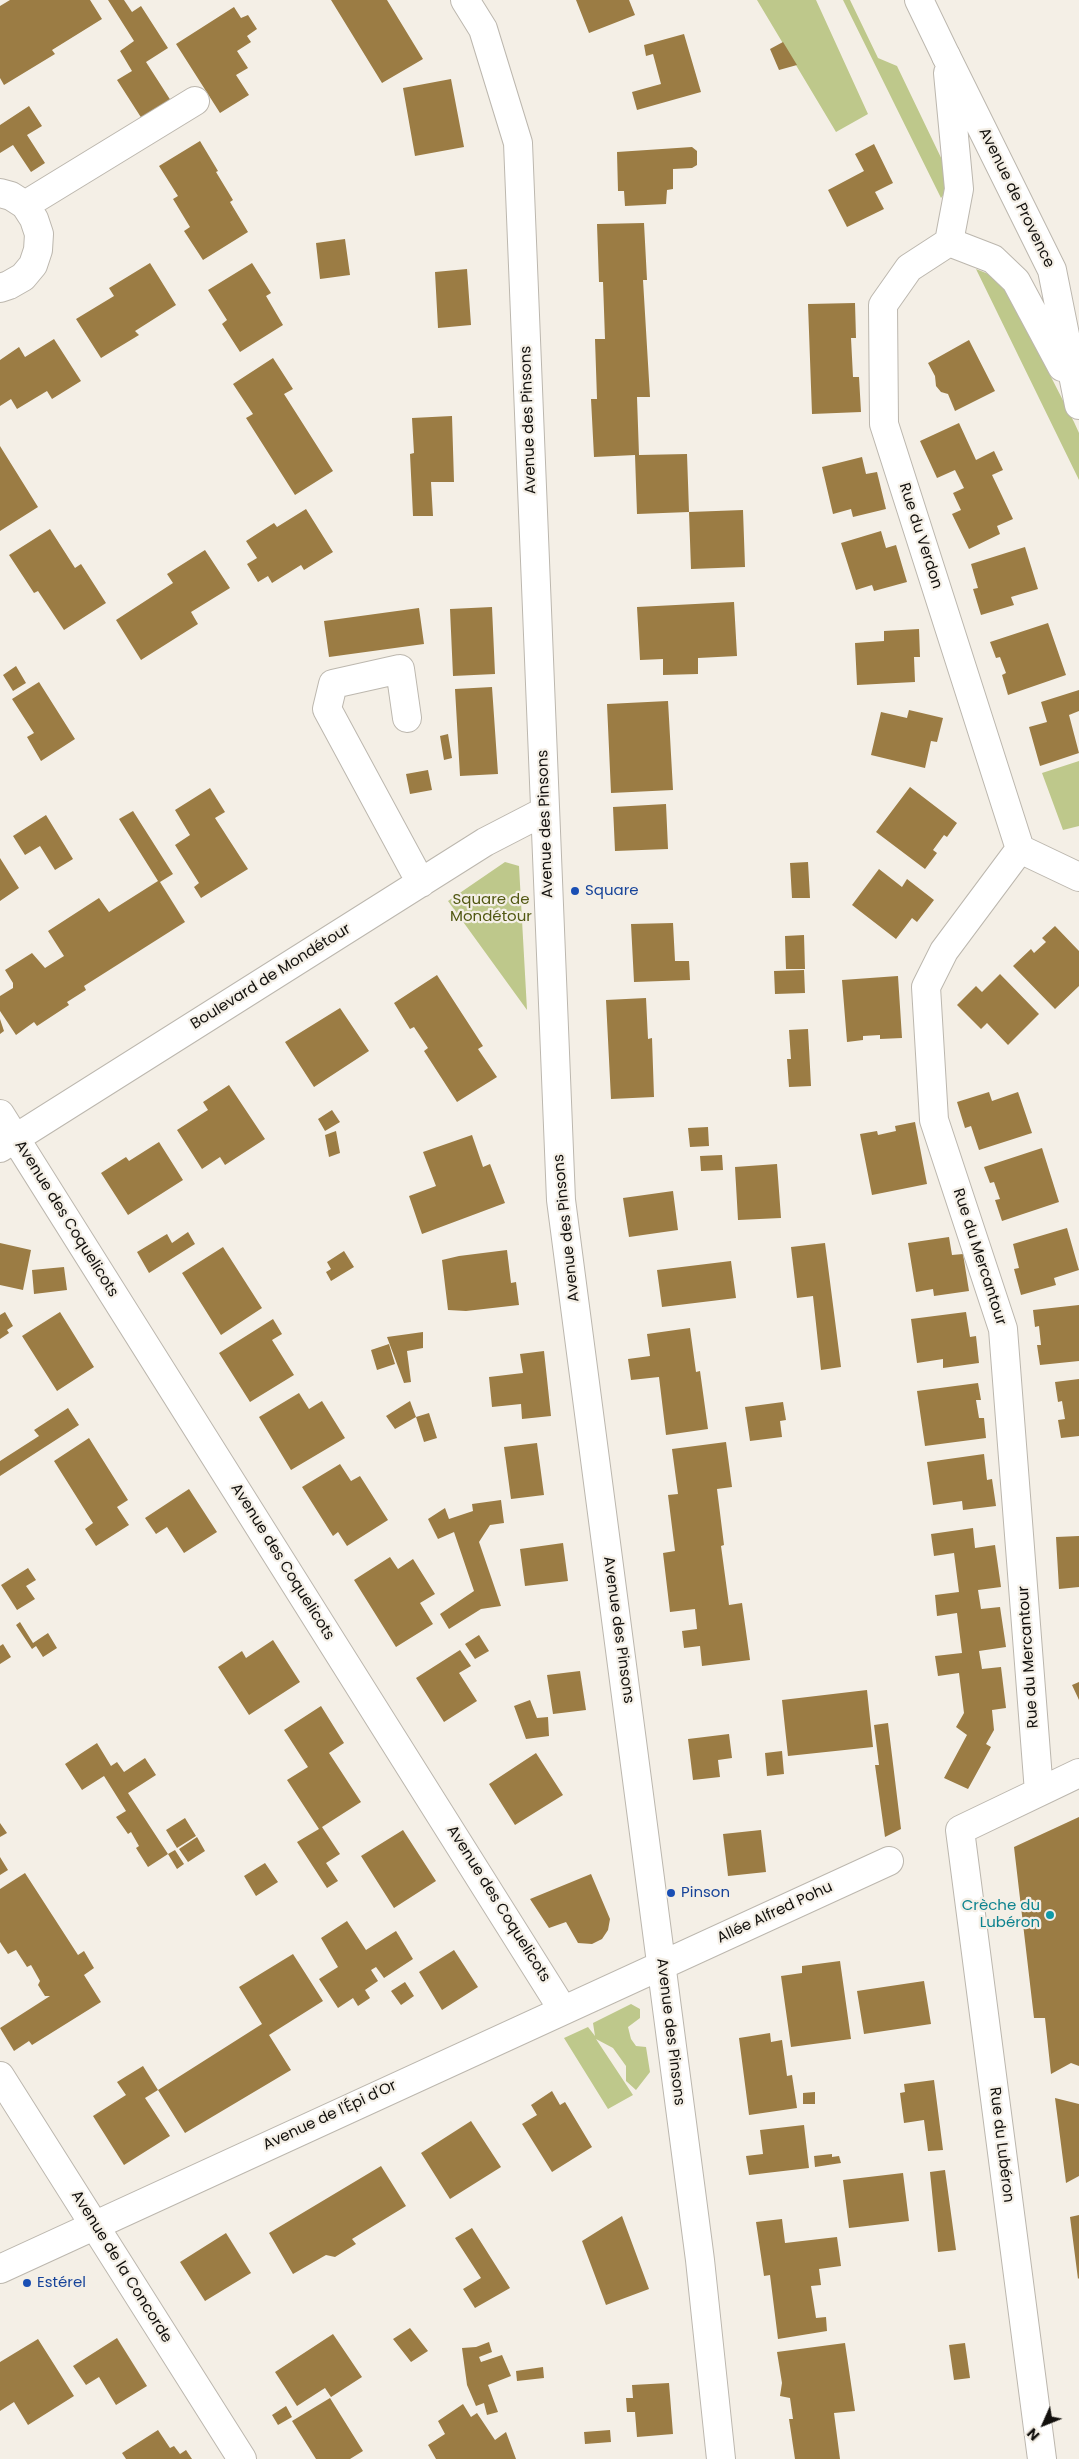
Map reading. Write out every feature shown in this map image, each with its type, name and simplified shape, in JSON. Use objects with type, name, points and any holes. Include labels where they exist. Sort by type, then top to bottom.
[{"type":"street","name":"Avenue des Pinsons","points":[[465,0],[483,29],[518,142],[561,1200],[700,2260],[721,2459]]},
{"type":"street","name":"Avenue de Provence","points":[[919,0],[1052,270],[1078,401]]},
{"type":"street","points":[[946,56],[959,189],[949,242],[993,260],[1016,281],[1063,368],[1078,401]]},
{"type":"street","points":[[25,205],[195,101]]},
{"type":"street","points":[[0,193],[11,196],[25,205],[34,219],[39,234],[38,250],[33,265],[23,277],[9,286],[0,288]]},
{"type":"street","name":"Rue du Verdon","points":[[949,242],[909,268],[883,305],[884,424],[1020,850]]},
{"type":"street","points":[[407,718],[400,670],[333,684],[327,709],[421,883]]},
{"type":"street","name":"Boulevard de Mondétour","points":[[8,1143],[484,842],[545,811]]},
{"type":"street","points":[[1020,850],[1079,877]]},
{"type":"street","name":"Rue du Mercantour","points":[[1020,850],[944,951],[926,986],[934,1120],[1003,1329],[1039,1792]]},
{"type":"street","name":"Avenue des Coquelicots","points":[[0,1114],[8,1143],[564,2010]]},
{"type":"street","points":[[1039,1792],[1079,1773]]},
{"type":"street","name":"Rue du Lubéron","points":[[1039,1792],[960,1830],[1042,2459]]},
{"type":"street","name":"Allée Alfred Pohu","points":[[661,1965],[889,1860]]},
{"type":"street","name":"Avenue de l'Épi d'Or","points":[[0,2269],[661,1965]]},
{"type":"street","name":"Avenue de la Concorde","points":[[0,2076],[242,2459]]},
{"type":"green space","points":[[757,0],[816,0],[868,114],[836,132]]},
{"type":"green space","points":[[843,0],[850,0],[878,58],[897,66],[945,166],[945,193],[941,198]]},
{"type":"green space","points":[[976,269],[1001,279],[1074,422],[1079,433],[1079,480]]},
{"type":"green space","points":[[1079,761],[1079,826],[1063,830],[1042,773]]},
{"type":"green space","name":"Square de Mondétour","points":[[505,862],[519,866],[527,1010],[448,901]]},
{"type":"green space","points":[[631,2004],[640,2009],[640,2018],[628,2027],[631,2039],[636,2046],[646,2047],[650,2072],[636,2090],[626,2081],[626,2066],[613,2048],[596,2039],[633,2095],[608,2109],[564,2038],[588,2027],[595,2036],[593,2023]]},
{"type":"building","points":[[10,0],[90,0],[102,19],[52,50],[55,54],[4,85],[0,78],[0,6]]},
{"type":"building","points":[[108,0],[124,0],[132,12],[141,6],[168,48],[146,62],[173,104],[144,122],[117,80],[132,71],[120,51],[134,41]]},
{"type":"building","points":[[331,0],[387,0],[423,59],[382,83]]},
{"type":"building","points":[[576,0],[629,0],[635,15],[589,33]]},
{"type":"building","points":[[234,7],[241,18],[248,15],[257,29],[247,36],[251,42],[237,51],[248,68],[236,75],[249,95],[220,113],[176,44]]},
{"type":"building","points":[[684,34],[701,92],[637,110],[632,92],[661,84],[653,54],[646,56],[644,45]]},
{"type":"building","points":[[783,42],[797,65],[779,70],[770,49]]},
{"type":"building","points":[[451,79],[464,147],[415,156],[403,88]]},
{"type":"building","points":[[29,106],[42,126],[27,135],[45,163],[31,172],[13,145],[0,153],[0,125]]},
{"type":"building","points":[[200,141],[233,200],[230,202],[248,232],[203,260],[184,231],[190,227],[173,199],[178,196],[159,166]]},
{"type":"building","points":[[874,144],[893,183],[875,192],[884,209],[847,227],[828,190],[864,171],[855,154]]},
{"type":"building","points":[[692,147],[697,151],[697,165],[692,168],[673,169],[673,189],[667,190],[666,204],[625,206],[624,191],[618,191],[617,152]]},
{"type":"building","points":[[644,223],[647,280],[643,280],[650,397],[637,397],[639,455],[687,454],[689,512],[637,514],[635,455],[594,457],[591,399],[597,399],[595,339],[605,339],[603,282],[599,282],[597,224]]},
{"type":"building","points":[[345,239],[350,275],[320,279],[316,243]]},
{"type":"building","points":[[150,263],[176,305],[135,331],[139,335],[101,358],[76,319],[114,296],[109,288]]},
{"type":"building","points":[[252,263],[271,293],[266,296],[283,325],[240,352],[222,324],[227,320],[208,290]]},
{"type":"building","points":[[467,269],[471,325],[438,328],[435,272]]},
{"type":"building","points":[[855,303],[856,338],[851,338],[853,377],[859,377],[861,412],[812,414],[808,304]]},
{"type":"building","points":[[54,339],[81,381],[52,399],[47,391],[17,409],[11,399],[0,406],[0,360],[19,347],[25,357]]},
{"type":"building","points":[[969,340],[995,391],[955,411],[948,394],[941,392],[936,386],[935,376],[928,363]]},
{"type":"building","points":[[273,358],[293,389],[284,394],[333,471],[295,495],[246,418],[253,414],[233,384]]},
{"type":"building","points":[[452,416],[454,482],[431,482],[433,516],[413,516],[410,454],[414,453],[412,418]]},
{"type":"building","points":[[959,423],[976,460],[994,451],[1003,470],[992,475],[1013,519],[997,526],[1000,534],[969,549],[952,514],[961,510],[953,493],[964,488],[955,470],[937,478],[920,441]]},
{"type":"building","points":[[0,446],[38,507],[0,531]]},
{"type":"building","points":[[862,457],[866,474],[877,472],[886,509],[853,517],[851,509],[833,514],[822,467]]},
{"type":"building","points":[[306,509],[333,552],[304,570],[301,565],[272,583],[268,576],[258,582],[247,564],[257,558],[246,541],[274,523],[277,527]]},
{"type":"building","points":[[743,510],[745,567],[691,569],[689,512]]},
{"type":"building","points":[[50,529],[75,568],[81,564],[106,603],[64,630],[38,591],[34,593],[9,555]]},
{"type":"building","points":[[881,531],[886,548],[896,545],[907,582],[874,591],[872,585],[856,590],[841,543]]},
{"type":"building","points":[[1025,547],[1038,589],[1011,597],[1014,605],[981,615],[973,589],[978,588],[971,564]]},
{"type":"building","points":[[205,550],[230,588],[191,612],[198,624],[141,660],[116,620],[173,583],[167,574]]},
{"type":"building","points":[[734,602],[737,656],[698,658],[698,674],[663,675],[663,659],[640,660],[637,607]]},
{"type":"building","points":[[492,607],[495,674],[453,676],[450,609]]},
{"type":"building","points":[[419,608],[424,644],[329,657],[324,621]]},
{"type":"building","points":[[1048,623],[1066,675],[1008,695],[1002,675],[1006,673],[1000,657],[996,658],[990,642]]},
{"type":"building","points":[[919,629],[920,657],[914,657],[915,682],[857,685],[855,643],[884,641],[884,631]]},
{"type":"building","points":[[16,666],[26,683],[13,691],[3,675]]},
{"type":"building","points":[[39,682],[75,739],[41,761],[27,737],[34,733],[12,699]]},
{"type":"building","points":[[492,687],[498,774],[460,776],[455,689]]},
{"type":"building","points":[[1079,690],[1079,711],[1069,715],[1079,753],[1040,766],[1029,727],[1047,722],[1041,702]]},
{"type":"building","points":[[668,701],[673,790],[611,793],[607,704]]},
{"type":"building","points":[[909,710],[943,718],[937,742],[931,741],[925,768],[871,755],[881,712],[907,718]]},
{"type":"building","points":[[448,734],[452,758],[444,760],[440,736]]},
{"type":"building","points":[[428,770],[432,790],[410,794],[406,774]]},
{"type":"building","points":[[910,787],[957,823],[947,837],[944,835],[933,850],[937,853],[925,869],[876,832]]},
{"type":"building","points":[[210,788],[225,812],[215,818],[248,869],[201,898],[194,887],[199,883],[175,845],[190,835],[175,810]]},
{"type":"building","points":[[666,804],[668,849],[615,851],[613,807]]},
{"type":"building","points":[[133,811],[173,874],[160,882],[185,922],[84,986],[86,990],[67,1002],[69,1005],[37,1026],[34,1022],[16,1035],[0,1011],[0,996],[13,988],[13,983],[5,970],[32,953],[45,968],[64,956],[48,931],[99,898],[109,912],[158,881],[119,819]]},
{"type":"building","points":[[46,815],[73,859],[55,870],[40,846],[25,855],[13,836]]},
{"type":"building","points":[[0,858],[19,888],[0,901]]},
{"type":"building","points":[[808,862],[810,898],[792,898],[790,863]]},
{"type":"building","points":[[879,869],[902,887],[907,879],[934,900],[917,922],[912,918],[896,939],[852,905]]},
{"type":"building","points":[[673,923],[675,961],[689,961],[690,980],[634,982],[631,924]]},
{"type":"building","points":[[1055,926],[1079,951],[1079,986],[1055,1009],[1013,966],[1031,949],[1034,953],[1046,942],[1042,938]]},
{"type":"building","points":[[804,935],[805,969],[786,969],[785,936]]},
{"type":"building","points":[[804,970],[805,993],[775,994],[774,971]]},
{"type":"building","points":[[1000,974],[1039,1014],[1008,1045],[987,1023],[981,1029],[957,1005],[976,986],[982,992]]},
{"type":"building","points":[[437,975],[483,1046],[478,1049],[497,1077],[457,1102],[424,1051],[428,1048],[414,1027],[410,1029],[394,1003]]},
{"type":"building","points":[[898,976],[902,1038],[880,1039],[880,1035],[863,1036],[863,1040],[847,1042],[842,980]]},
{"type":"building","points":[[646,998],[648,1039],[652,1038],[654,1097],[611,1099],[606,1000]]},
{"type":"building","points":[[340,1008],[369,1051],[314,1087],[285,1042]]},
{"type":"building","points":[[0,1019],[4,1031],[0,1034]]},
{"type":"building","points":[[808,1029],[811,1086],[789,1087],[787,1059],[791,1059],[789,1030]]},
{"type":"building","points":[[229,1085],[265,1139],[225,1165],[220,1157],[202,1169],[177,1130],[208,1110],[203,1102]]},
{"type":"building","points":[[989,1092],[992,1101],[1018,1092],[1032,1133],[979,1150],[971,1126],[965,1128],[957,1102]]},
{"type":"building","points":[[332,1110],[340,1122],[325,1131],[318,1119]]},
{"type":"building","points":[[915,1122],[927,1184],[872,1195],[860,1134],[877,1131],[878,1135],[896,1131],[895,1126]]},
{"type":"building","points":[[708,1127],[709,1146],[690,1147],[688,1128]]},
{"type":"building","points":[[336,1131],[340,1153],[329,1157],[325,1135]]},
{"type":"building","points":[[472,1135],[483,1167],[490,1164],[505,1203],[422,1234],[409,1196],[436,1186],[423,1152]]},
{"type":"building","points":[[159,1142],[183,1180],[128,1215],[101,1173],[126,1157],[129,1161]]},
{"type":"building","points":[[1042,1148],[1059,1202],[1002,1221],[995,1200],[1000,1199],[994,1182],[990,1183],[984,1167]]},
{"type":"building","points":[[722,1155],[723,1170],[701,1171],[700,1156]]},
{"type":"building","points":[[777,1164],[781,1218],[738,1220],[735,1167]]},
{"type":"building","points":[[673,1191],[678,1230],[629,1237],[623,1198]]},
{"type":"building","points":[[1067,1228],[1079,1270],[1054,1278],[1056,1285],[1021,1295],[1014,1269],[1019,1268],[1013,1244]]},
{"type":"building","points":[[188,1232],[195,1244],[149,1273],[137,1252],[167,1234],[172,1243]]},
{"type":"building","points":[[949,1237],[952,1255],[963,1254],[969,1291],[934,1296],[933,1289],[916,1292],[908,1243]]},
{"type":"building","points":[[0,1243],[31,1250],[23,1290],[0,1285]]},
{"type":"building","points":[[825,1243],[841,1367],[821,1370],[813,1296],[797,1298],[791,1247]]},
{"type":"building","points":[[223,1247],[262,1308],[221,1335],[182,1273]]},
{"type":"building","points":[[507,1250],[511,1283],[516,1282],[519,1305],[466,1311],[448,1310],[442,1260]]},
{"type":"building","points":[[344,1251],[354,1267],[331,1281],[326,1272],[331,1269],[327,1262]]},
{"type":"building","points":[[731,1261],[736,1298],[662,1307],[657,1270]]},
{"type":"building","points":[[64,1267],[67,1290],[34,1294],[32,1270]]},
{"type":"building","points":[[1079,1305],[1079,1361],[1040,1365],[1037,1345],[1041,1345],[1039,1326],[1035,1327],[1033,1310]]},
{"type":"building","points":[[5,1312],[13,1326],[7,1330],[9,1333],[0,1339],[0,1315]]},
{"type":"building","points":[[60,1312],[94,1367],[57,1391],[22,1336]]},
{"type":"building","points":[[966,1312],[970,1337],[976,1336],[979,1363],[943,1368],[943,1359],[917,1363],[911,1319]]},
{"type":"building","points":[[273,1319],[282,1334],[272,1340],[294,1375],[250,1402],[219,1353]]},
{"type":"building","points":[[690,1328],[696,1372],[700,1371],[708,1429],[666,1435],[659,1377],[631,1380],[628,1359],[650,1356],[647,1334]]},
{"type":"building","points":[[423,1332],[423,1348],[407,1351],[411,1382],[404,1383],[387,1337]]},
{"type":"building","points":[[389,1344],[395,1364],[377,1370],[371,1350]]},
{"type":"building","points":[[544,1351],[551,1416],[522,1419],[521,1404],[492,1407],[489,1377],[523,1373],[520,1354]]},
{"type":"building","points":[[1079,1379],[1079,1436],[1061,1438],[1058,1420],[1065,1419],[1062,1401],[1058,1402],[1055,1382]]},
{"type":"building","points":[[978,1383],[981,1400],[976,1400],[979,1418],[984,1418],[986,1438],[925,1446],[917,1391]]},
{"type":"building","points":[[299,1393],[309,1409],[322,1401],[345,1438],[291,1470],[259,1417]]},
{"type":"building","points":[[410,1401],[416,1417],[395,1429],[386,1416]]},
{"type":"building","points":[[783,1402],[786,1420],[780,1421],[782,1437],[750,1441],[745,1407]]},
{"type":"building","points":[[68,1408],[79,1425],[0,1476],[0,1461],[39,1436],[34,1430]]},
{"type":"building","points":[[429,1413],[437,1438],[424,1442],[416,1417]]},
{"type":"building","points":[[89,1438],[128,1500],[117,1507],[129,1525],[96,1546],[85,1529],[93,1523],[54,1461]]},
{"type":"building","points":[[726,1442],[732,1487],[717,1489],[724,1545],[721,1546],[729,1605],[742,1603],[750,1660],[702,1666],[700,1646],[684,1648],[682,1631],[697,1629],[695,1609],[670,1612],[663,1553],[675,1551],[668,1495],[678,1494],[672,1449]]},
{"type":"building","points":[[537,1443],[544,1495],[511,1499],[504,1447]]},
{"type":"building","points":[[984,1454],[987,1480],[992,1479],[996,1506],[963,1510],[962,1501],[933,1505],[927,1462]]},
{"type":"building","points":[[340,1464],[351,1481],[360,1476],[388,1520],[347,1546],[338,1532],[333,1536],[302,1487]]},
{"type":"building","points":[[189,1489],[217,1532],[184,1553],[167,1527],[156,1534],[145,1518]]},
{"type":"building","points":[[501,1500],[504,1523],[490,1525],[479,1542],[501,1606],[481,1609],[449,1629],[440,1614],[474,1591],[454,1532],[438,1539],[428,1519],[445,1508],[449,1519],[473,1511],[472,1504]]},
{"type":"building","points":[[973,1528],[975,1548],[995,1545],[1001,1587],[978,1590],[981,1609],[1000,1607],[1006,1647],[979,1651],[982,1669],[1001,1667],[1006,1708],[992,1710],[994,1730],[986,1744],[991,1747],[968,1789],[944,1778],[967,1735],[956,1727],[964,1713],[959,1673],[938,1676],[935,1656],[962,1653],[957,1613],[937,1616],[935,1595],[959,1592],[954,1553],[934,1556],[931,1534]]},
{"type":"building","points":[[1079,1536],[1079,1587],[1059,1589],[1056,1537]]},
{"type":"building","points":[[563,1543],[568,1581],[525,1586],[520,1549]]},
{"type":"building","points":[[390,1557],[398,1569],[413,1559],[435,1594],[420,1603],[433,1624],[396,1647],[354,1580]]},
{"type":"building","points":[[28,1568],[36,1580],[26,1586],[35,1599],[17,1610],[1,1585]]},
{"type":"building","points":[[20,1622],[33,1643],[48,1633],[57,1648],[43,1657],[36,1646],[32,1649],[16,1625]]},
{"type":"building","points":[[479,1635],[489,1651],[475,1659],[465,1644]]},
{"type":"building","points":[[273,1640],[300,1682],[249,1715],[218,1667],[242,1651],[246,1658]]},
{"type":"building","points":[[3,1644],[11,1657],[0,1664],[0,1646]]},
{"type":"building","points":[[460,1650],[471,1666],[459,1673],[477,1701],[444,1722],[416,1678]]},
{"type":"building","points":[[580,1671],[586,1710],[553,1714],[547,1675]]},
{"type":"building","points":[[1079,1682],[1079,1700],[1072,1685]]},
{"type":"building","points":[[867,1690],[873,1747],[788,1756],[782,1700]]},
{"type":"building","points":[[530,1700],[537,1718],[548,1717],[549,1736],[526,1739],[514,1706]]},
{"type":"building","points":[[321,1706],[344,1743],[329,1753],[361,1802],[322,1827],[340,1854],[326,1863],[338,1881],[327,1888],[297,1842],[319,1829],[287,1780],[308,1767],[284,1730]]},
{"type":"building","points":[[888,1723],[901,1829],[885,1837],[875,1765],[879,1765],[874,1725]]},
{"type":"building","points":[[729,1734],[732,1758],[718,1760],[720,1777],[693,1780],[688,1739]]},
{"type":"building","points":[[97,1743],[111,1766],[117,1762],[124,1772],[145,1758],[156,1775],[128,1793],[168,1854],[148,1867],[136,1848],[139,1846],[131,1832],[128,1834],[116,1817],[126,1811],[104,1776],[82,1790],[65,1764]]},
{"type":"building","points":[[782,1751],[784,1774],[767,1776],[765,1753]]},
{"type":"building","points":[[536,1753],[563,1795],[515,1825],[489,1784]]},
{"type":"building","name":"Crèche du Lubéron","points":[[1079,1817],[1079,2066],[1071,2063],[1051,2074],[1045,2018],[1034,2018],[1014,1847]]},
{"type":"building","points":[[185,1818],[196,1836],[177,1848],[166,1830]]},
{"type":"building","points":[[0,1823],[7,1833],[0,1837]]},
{"type":"building","points":[[403,1830],[436,1881],[394,1908],[361,1856]]},
{"type":"building","points":[[761,1830],[766,1872],[728,1876],[723,1834]]},
{"type":"building","points":[[197,1837],[205,1851],[188,1862],[179,1849]]},
{"type":"building","points":[[175,1850],[184,1864],[177,1869],[168,1854]]},
{"type":"building","points":[[0,1857],[8,1870],[0,1875]]},
{"type":"building","points":[[265,1863],[278,1882],[256,1896],[244,1876]]},
{"type":"building","points":[[25,1873],[78,1955],[84,1951],[94,1968],[84,1975],[101,2002],[32,2045],[29,2041],[14,2051],[0,2028],[50,1996],[45,1996],[38,1985],[40,1981],[31,1965],[27,1967],[16,1950],[8,1954],[0,1942],[0,1889]]},
{"type":"building","points":[[591,1874],[610,1919],[608,1930],[602,1939],[592,1944],[578,1943],[566,1922],[549,1928],[530,1899]]},
{"type":"building","points":[[347,1921],[366,1950],[396,1931],[413,1959],[384,1978],[376,1967],[371,1970],[378,1981],[365,1990],[370,1998],[358,2006],[353,1998],[338,2008],[319,1979],[338,1967],[321,1938]]},
{"type":"building","points":[[454,1950],[478,1987],[442,2010],[419,1972]]},
{"type":"building","points":[[293,1954],[323,2001],[269,2035],[291,2070],[185,2133],[158,2090],[262,2024],[239,1987]]},
{"type":"building","points":[[840,1961],[851,2039],[791,2047],[781,1976],[802,1973],[802,1966]]},
{"type":"building","points":[[924,1981],[931,2024],[864,2034],[857,1991]]},
{"type":"building","points":[[405,1982],[414,1996],[401,2005],[391,1991]]},
{"type":"building","points":[[770,2033],[771,2042],[782,2040],[787,2076],[792,2075],[797,2108],[749,2115],[739,2038]]},
{"type":"building","points":[[143,2066],[158,2090],[145,2098],[170,2136],[124,2165],[93,2116],[126,2095],[117,2082]]},
{"type":"building","points":[[934,2080],[943,2150],[928,2151],[924,2120],[904,2123],[900,2093],[905,2092],[904,2084]]},
{"type":"building","points":[[552,2091],[560,2105],[565,2102],[592,2147],[552,2172],[522,2124],[537,2115],[531,2105]]},
{"type":"building","points":[[815,2092],[815,2104],[803,2104],[803,2093]]},
{"type":"building","points":[[1055,2098],[1079,2104],[1079,2176],[1066,2183]]},
{"type":"building","points":[[471,2121],[501,2167],[450,2199],[421,2153]]},
{"type":"building","points":[[804,2125],[809,2168],[749,2175],[746,2156],[763,2154],[760,2130]]},
{"type":"building","points":[[832,2154],[832,2157],[839,2156],[841,2163],[815,2167],[814,2156]]},
{"type":"building","points":[[381,2166],[406,2206],[352,2239],[356,2244],[335,2257],[326,2255],[293,2274],[269,2233]]},
{"type":"building","points":[[945,2170],[956,2250],[938,2252],[930,2172]]},
{"type":"building","points":[[903,2173],[909,2221],[849,2228],[843,2180]]},
{"type":"building","points":[[1079,2215],[1079,2278],[1078,2279],[1070,2217]]},
{"type":"building","points":[[622,2216],[649,2289],[606,2305],[582,2241]]},
{"type":"building","points":[[782,2219],[785,2243],[837,2237],[841,2266],[819,2269],[821,2285],[811,2286],[816,2318],[826,2317],[827,2331],[778,2339],[770,2275],[764,2276],[756,2222]]},
{"type":"building","points":[[472,2228],[510,2288],[475,2308],[463,2289],[481,2278],[455,2238]]},
{"type":"building","points":[[226,2233],[251,2273],[205,2301],[180,2262]]},
{"type":"building","points":[[410,2328],[428,2351],[411,2362],[393,2339]]},
{"type":"building","points":[[333,2334],[362,2377],[331,2397],[325,2388],[297,2406],[275,2372]]},
{"type":"building","points":[[117,2338],[147,2386],[116,2405],[99,2377],[86,2385],[73,2366]]},
{"type":"building","points":[[38,2339],[74,2396],[28,2425],[14,2402],[0,2411],[0,2362]]},
{"type":"building","points":[[489,2342],[492,2352],[479,2357],[481,2362],[502,2355],[511,2376],[488,2385],[498,2412],[487,2415],[484,2403],[476,2406],[467,2385],[462,2348],[476,2347]]},
{"type":"building","points":[[845,2343],[855,2411],[834,2413],[840,2459],[795,2459],[789,2419],[793,2419],[790,2398],[780,2396],[782,2383],[777,2352]]},
{"type":"building","points":[[965,2343],[970,2378],[954,2380],[949,2345]]},
{"type":"building","points":[[543,2367],[544,2378],[517,2381],[516,2371]]},
{"type":"building","points":[[669,2383],[673,2434],[637,2437],[635,2412],[627,2412],[626,2398],[633,2398],[632,2385]]},
{"type":"building","points":[[330,2398],[363,2451],[350,2459],[316,2459],[292,2421]]},
{"type":"building","points":[[463,2404],[471,2417],[477,2413],[495,2440],[506,2432],[516,2459],[436,2459],[428,2445],[445,2434],[438,2421]]},
{"type":"building","points":[[286,2406],[292,2417],[278,2425],[272,2415]]},
{"type":"building","points":[[158,2430],[170,2448],[174,2446],[180,2454],[186,2450],[192,2459],[126,2459],[122,2453]]},
{"type":"building","points":[[610,2430],[611,2442],[585,2444],[584,2432]]},
{"type":"place","name":"Square","points":[[575,891]]},
{"type":"place","name":"Pinson","points":[[671,1893]]},
{"type":"place","name":"Crèche du Lubéron","points":[[1050,1915]]},
{"type":"place","name":"Estérel","points":[[27,2283]]}]
